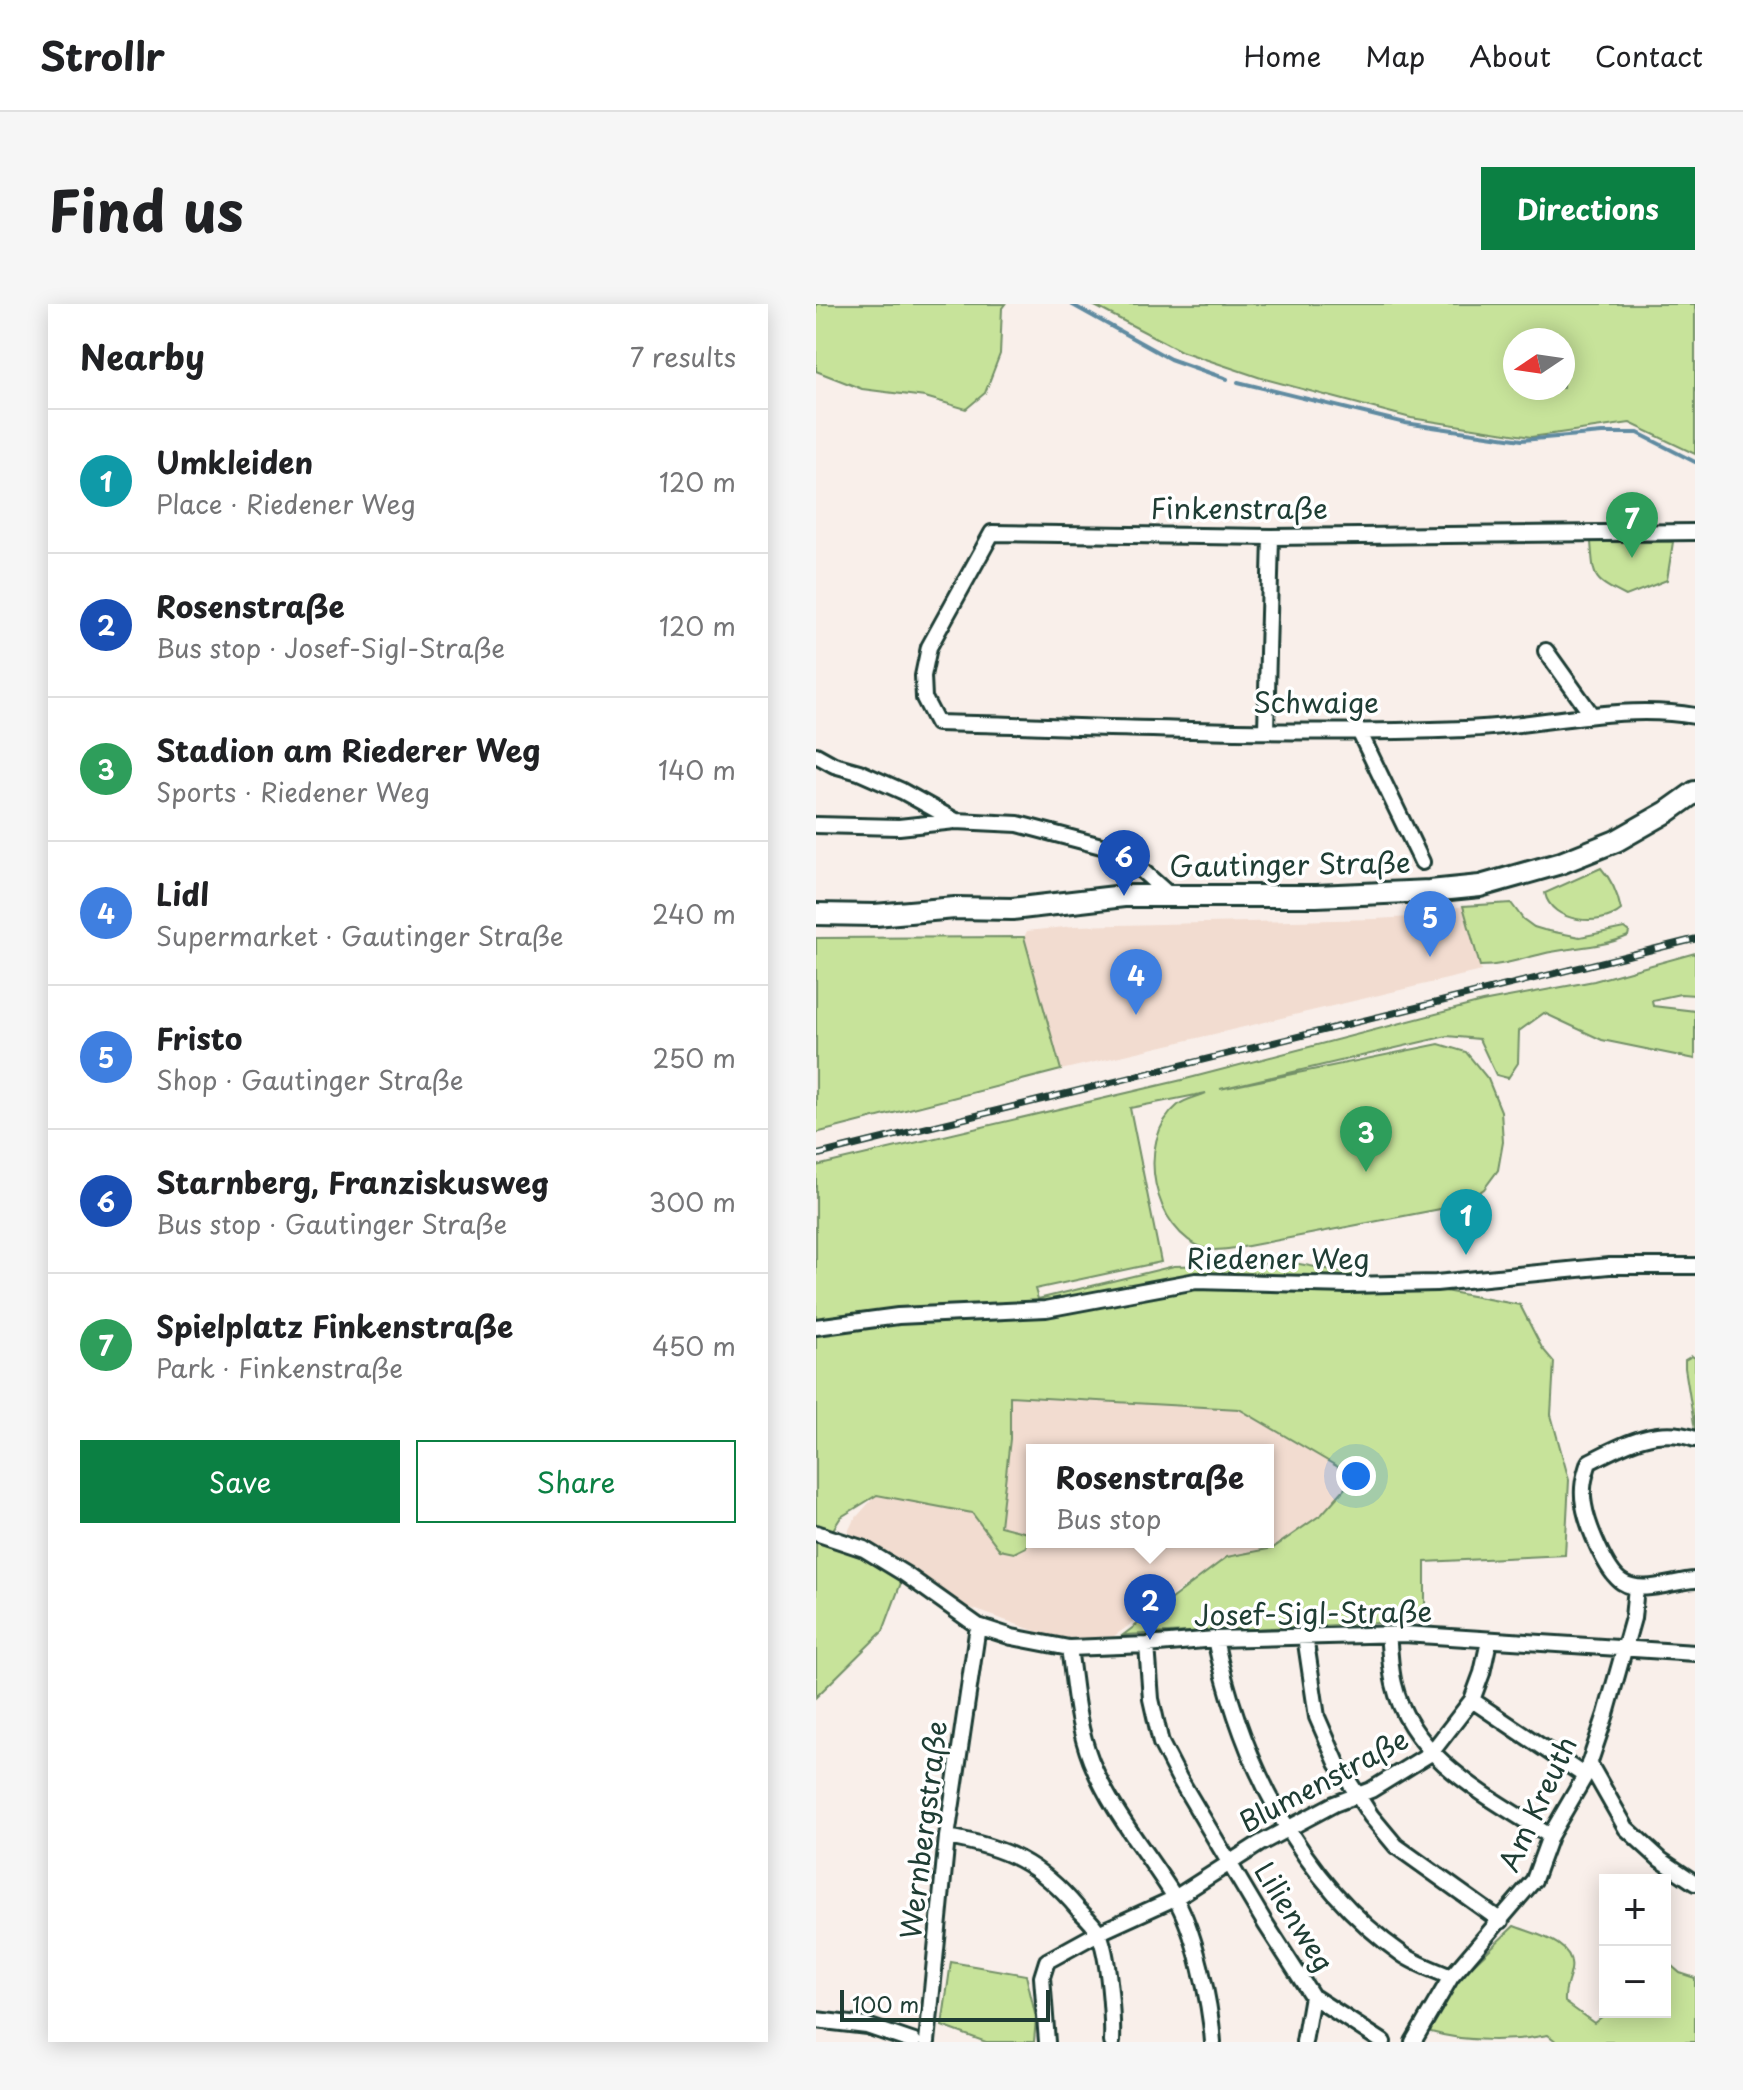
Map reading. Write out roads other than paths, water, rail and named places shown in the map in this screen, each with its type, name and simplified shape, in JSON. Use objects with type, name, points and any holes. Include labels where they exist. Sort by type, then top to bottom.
[{"type":"main road","name":"Gautinger Straße","points":[[816,914],[875,915],[955,908],[1012,909],[1168,894],[1316,896],[1480,886],[1561,863],[1616,841],[1695,792]]},
{"type":"street","name":"Finkenstraße","points":[[937,723],[924,698],[923,676],[929,647],[992,533],[1271,537],[1695,532]]},
{"type":"street","points":[[1266,730],[1271,537]]},
{"type":"street","points":[[1546,651],[1591,714]]},
{"type":"street","name":"Schwaige","points":[[937,723],[1266,730],[1468,729],[1591,714],[1679,713],[1695,716]]},
{"type":"street","points":[[1358,729],[1422,862]]},
{"type":"street","points":[[816,755],[902,791],[956,821]]},
{"type":"street","points":[[816,825],[899,827],[956,821],[1018,824],[1109,848],[1129,859],[1168,894]]},
{"type":"street","name":"Riedener Weg","points":[[816,1327],[898,1316],[1046,1309],[1196,1281],[1349,1285],[1436,1283],[1609,1266],[1695,1266]]},
{"type":"street","points":[[1695,1439],[1644,1436],[1589,1462],[1583,1482],[1584,1505],[1592,1530],[1611,1569],[1622,1582],[1653,1589],[1667,1582],[1695,1580]]},
{"type":"street","name":"Josef-Sigl-Straße","points":[[816,1533],[864,1549],[978,1626],[1012,1637],[1069,1648],[1215,1639],[1388,1635],[1695,1653]]},
{"type":"street","name":"Am Kreuth","points":[[1413,2042],[1451,1977],[1534,1880],[1550,1836],[1587,1769],[1633,1618],[1636,1587]]},
{"type":"street","name":"Wernbergstraße","points":[[927,2042],[947,1837],[978,1626]]},
{"type":"street","points":[[1388,1635],[1394,1687],[1405,1713],[1431,1753],[1550,1836]]},
{"type":"street","points":[[1305,1636],[1317,1717],[1337,1763],[1371,1816],[1396,1846],[1501,1921]]},
{"type":"street","points":[[1215,1639],[1245,1746],[1288,1829],[1325,1880],[1362,1922],[1403,1955],[1451,1977]]},
{"type":"street","name":"Blumenstraße","points":[[1047,2042],[1042,1977],[1047,1961],[1098,1933],[1175,1898],[1288,1829],[1334,1804],[1371,1790],[1431,1753],[1472,1700],[1489,1641]]},
{"type":"street","name":"Lilienweg","points":[[1147,1645],[1151,1699],[1161,1743],[1265,1923],[1312,1996],[1383,2042]]},
{"type":"street","points":[[1069,1648],[1076,1716],[1091,1761],[1116,1813],[1175,1898],[1188,1931],[1211,2012],[1213,2042]]},
{"type":"street","points":[[1472,1700],[1587,1769],[1626,1828],[1661,1860],[1695,1883]]},
{"type":"street","points":[[947,1837],[982,1843],[1030,1863],[1062,1890],[1098,1933],[1114,2016],[1112,2042]]},
{"type":"street","name":"Lilienweg","points":[[1304,2042],[1312,1996]]},
{"type":"street","points":[[816,2020],[867,2026],[914,2042]]},
{"type":"waterway","points":[[1071,304],[1170,359],[1227,379]]},
{"type":"waterway","points":[[1238,382],[1405,423],[1522,440],[1638,433],[1695,462]]},
{"type":"railway","points":[[816,1155],[1695,939]]},
{"type":"place","name":"Spielplatz Finkenstraße","points":[[1632,558]]},
{"type":"place","name":"Starnberg, Franziskusweg","points":[[1124,896]]},
{"type":"place","name":"Fristo","points":[[1430,957]]},
{"type":"place","name":"Lidl","points":[[1136,1015]]},
{"type":"place","name":"Stadion am Riederer Weg","points":[[1366,1172]]},
{"type":"place","name":"Umkleiden","points":[[1466,1255]]},
{"type":"place","name":"Rosenstraße","points":[[1150,1640]]}]
